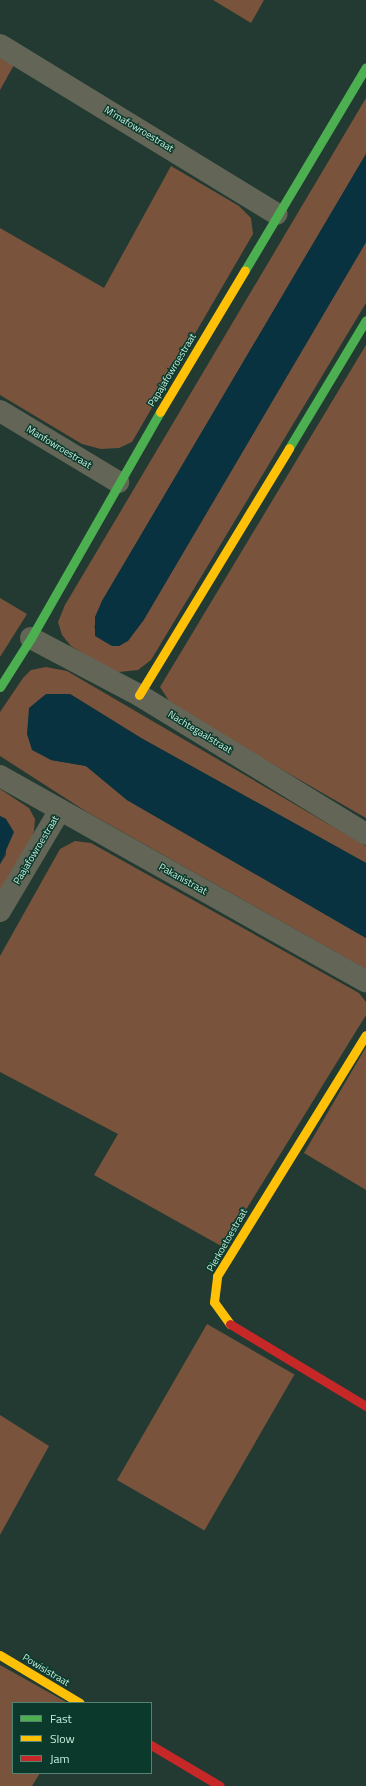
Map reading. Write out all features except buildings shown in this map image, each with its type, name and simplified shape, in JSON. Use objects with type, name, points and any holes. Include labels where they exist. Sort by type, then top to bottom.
[{"type":"street","name":"M'mafowroestraat","points":[[0,45],[277,214]]},
{"type":"street","name":"Papajafowroestraat","points":[[0,687],[31,638],[118,482],[366,66]]},
{"type":"street","points":[[139,695],[366,320]]},
{"type":"street","name":"Manfowroestraat","points":[[0,411],[118,482]]},
{"type":"street","name":"Nachtegaalstraat","points":[[31,638],[139,695],[366,834]]},
{"type":"street","name":"Pakanistraat","points":[[0,776],[366,981]]},
{"type":"street","name":"Paajafowroestraat","points":[[0,911],[60,810]]},
{"type":"street","name":"Pierkoetoestraat","points":[[366,1035],[217,1276],[214,1302],[226,1321],[366,1406]]},
{"type":"street","name":"Powisistraat","points":[[0,1655],[78,1702]]},
{"type":"street","points":[[152,1746],[220,1786]]},
{"type":"shaded area","points":[[213,0],[264,0],[251,23]]},
{"type":"shaded area","points":[[0,57],[14,65],[0,90]]},
{"type":"shaded area","points":[[366,98],[366,154],[102,601],[94,628],[143,621],[366,242],[366,303],[151,660],[138,670],[119,672],[103,666],[71,646],[62,635],[58,622],[65,605]]},
{"type":"shaded area","points":[[171,166],[239,206],[251,218],[253,234],[132,442],[119,448],[101,449],[82,444],[0,395],[0,228],[104,288]]},
{"type":"shaded area","points":[[366,345],[366,818],[173,707],[160,687]]},
{"type":"shaded area","points":[[0,598],[27,614],[0,657]]},
{"type":"shaded area","points":[[46,667],[67,671],[366,846],[366,863],[141,738],[70,694],[51,760],[86,766],[127,800],[366,938],[366,969],[87,812],[0,756],[0,712],[23,678],[31,670]]},
{"type":"shaded area","points":[[0,789],[29,808],[35,819],[34,831],[29,845],[0,896],[0,864],[6,855],[6,819],[0,816]]},
{"type":"shaded area","points":[[75,841],[91,843],[359,993],[366,1002],[366,1015],[223,1247],[94,1175],[118,1134],[0,1072],[0,956],[60,849]]},
{"type":"shaded area","points":[[366,1047],[366,1190],[304,1153]]},
{"type":"shaded area","points":[[207,1324],[294,1374],[204,1530],[117,1480]]},
{"type":"shaded area","points":[[0,1415],[49,1446],[0,1535]]},
{"type":"shaded area","points":[[0,1665],[66,1702],[12,1702],[12,1774],[39,1774],[32,1786],[0,1786]]},
{"type":"water","points":[[366,154],[366,242],[143,621],[128,641],[119,646],[112,646],[95,636],[95,617],[102,601]]},
{"type":"water","points":[[46,694],[70,694],[141,738],[366,863],[366,938],[127,800],[86,766],[51,760],[32,750],[27,734],[29,708]]},
{"type":"water","points":[[0,816],[6,819],[14,832],[0,864]]},
{"type":"traffic: fast","points":[[245,270],[366,67]]},
{"type":"traffic: fast","points":[[289,448],[366,320]]},
{"type":"traffic: fast","points":[[0,687],[31,638],[160,412]]},
{"type":"traffic: slow","points":[[160,412],[245,270]]},
{"type":"traffic: slow","points":[[139,695],[289,448]]},
{"type":"traffic: slow","points":[[230,1324],[214,1302],[217,1276],[366,1035]]},
{"type":"traffic: slow","points":[[0,1655],[78,1702]]},
{"type":"traffic: jam","points":[[230,1324],[366,1406]]},
{"type":"traffic: jam","points":[[152,1746],[220,1786]]}]
